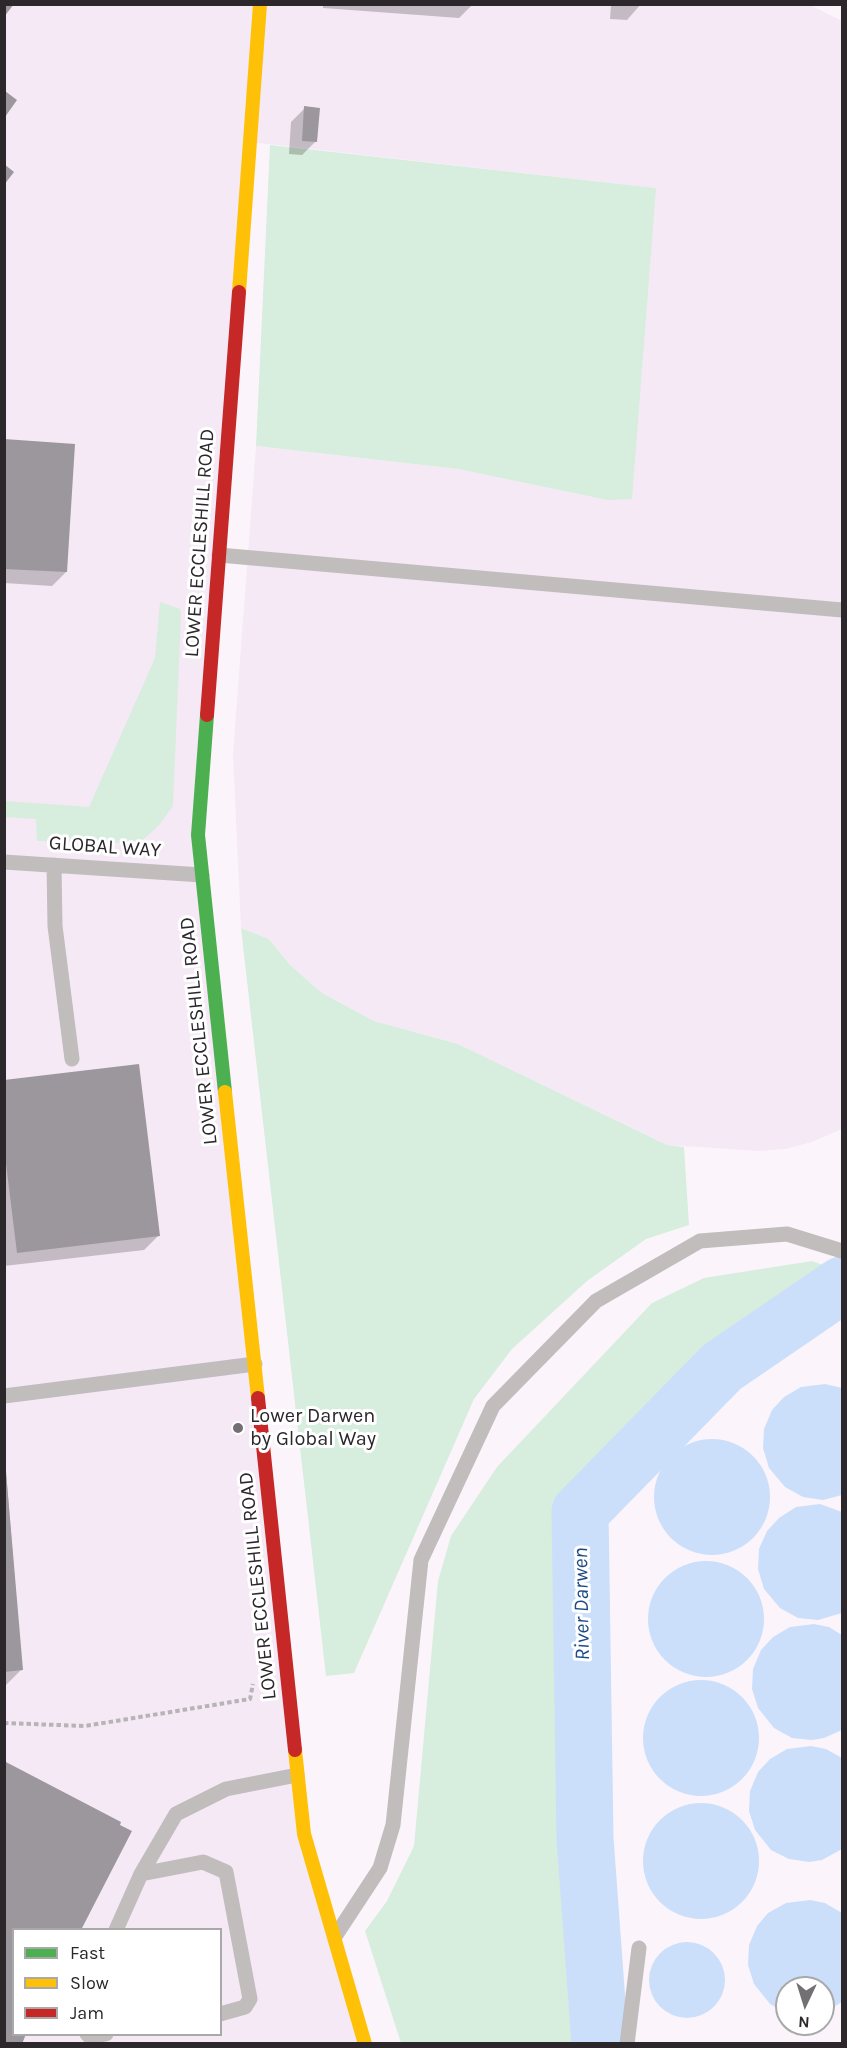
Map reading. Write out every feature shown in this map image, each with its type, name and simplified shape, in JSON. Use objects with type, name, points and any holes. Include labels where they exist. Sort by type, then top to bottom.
[{"type":"street","name":"LOWER ECCLESHILL ROAD","points":[[260,4],[198,835],[303,1834],[365,2043]]},
{"type":"lane","points":[[219,555],[843,610]]},
{"type":"lane","name":"GLOBAL WAY","points":[[4,862],[202,875]]},
{"type":"lane","points":[[54,865],[55,926],[72,1059]]},
{"type":"lane","points":[[334,1938],[380,1868],[393,1825],[422,1560],[493,1406],[596,1301],[700,1241],[787,1234],[842,1250]]},
{"type":"lane","points":[[4,1396],[255,1364]]},
{"type":"lane","points":[[116,1928],[141,1874],[176,1814],[226,1789],[297,1775]]},
{"type":"lane","points":[[141,1874],[203,1862],[226,1872],[250,1999],[245,2007],[222,2013]]},
{"type":"lane","points":[[627,2043],[639,1948]]},
{"type":"path","points":[[4,1723],[85,1726],[250,1699],[255,1676],[287,1672]]},
{"type":"shaded area","points":[[5,5],[810,5],[842,21],[842,1129],[812,1142],[786,1149],[759,1151],[667,1145],[458,1044],[374,1021],[322,993],[290,965],[269,939],[241,928],[233,754],[256,446],[458,469],[607,500],[655,188],[250,142],[202,875],[304,1834],[365,2043],[5,2044]]},
{"type":"green space","points":[[270,145],[656,188],[632,499],[607,500],[458,469],[256,446]]},
{"type":"green space","points":[[160,602],[180,609],[181,615],[173,806],[159,825],[144,839],[124,843],[37,841],[36,819],[5,817],[5,801],[89,807],[155,658]]},
{"type":"green space","points":[[241,928],[269,939],[290,965],[322,993],[374,1021],[458,1044],[667,1145],[684,1147],[689,1225],[646,1239],[587,1281],[512,1349],[474,1399],[354,1673],[326,1676]]},
{"type":"green space","points":[[812,1261],[842,1272],[715,1356],[576,1491],[562,1508],[560,1526],[562,1850],[582,2043],[401,2043],[365,1931],[387,1901],[414,1846],[438,1581],[451,1536],[497,1467],[652,1303],[704,1278]]},
{"type":"water","points":[[825,1384],[842,1388],[842,1495],[823,1500],[803,1497],[785,1487],[769,1468],[763,1448],[764,1429],[772,1410],[784,1397],[801,1387]]},
{"type":"water","points":[[712,1439],[734,1444],[753,1456],[765,1475],[770,1497],[765,1519],[753,1538],[734,1550],[712,1555],[690,1550],[671,1538],[659,1519],[654,1497],[659,1475],[671,1456],[690,1444]]},
{"type":"water","points":[[820,1504],[842,1512],[842,1613],[818,1620],[798,1618],[780,1608],[764,1589],[758,1569],[759,1549],[767,1531],[779,1518],[796,1507]]},
{"type":"water","points":[[706,1561],[728,1566],[747,1578],[759,1597],[764,1619],[759,1641],[747,1660],[728,1672],[706,1677],[684,1672],[665,1660],[653,1641],[648,1619],[653,1597],[665,1578],[684,1566]]},
{"type":"water","points":[[814,1624],[829,1627],[842,1635],[842,1730],[824,1738],[812,1740],[792,1738],[774,1728],[758,1708],[752,1689],[753,1669],[761,1650],[773,1637],[790,1627]]},
{"type":"water","points":[[701,1680],[723,1685],[742,1697],[754,1716],[759,1738],[754,1760],[742,1779],[723,1791],[701,1796],[679,1791],[660,1779],[648,1760],[643,1738],[648,1716],[660,1697],[679,1685]]},
{"type":"water","points":[[811,1746],[826,1749],[842,1758],[842,1849],[822,1860],[809,1862],[789,1859],[771,1850],[755,1830],[749,1811],[750,1791],[758,1772],[770,1759],[787,1749]]},
{"type":"water","points":[[701,1803],[723,1808],[742,1820],[754,1839],[759,1861],[754,1883],[742,1902],[723,1914],[701,1919],[679,1914],[660,1902],[648,1883],[643,1861],[648,1839],[660,1820],[679,1808]]},
{"type":"water","points":[[810,1900],[825,1903],[842,1913],[842,2002],[835,2006],[835,1976],[775,1976],[775,2007],[770,2004],[754,1984],[748,1965],[749,1945],[757,1926],[768,1913],[786,1903]]},
{"type":"water","points":[[687,1942],[701,1945],[714,1953],[722,1966],[725,1980],[722,1994],[714,2007],[701,2015],[687,2018],[673,2015],[660,2007],[652,1994],[649,1980],[652,1966],[660,1953],[673,1945]]},
{"type":"building","points":[[4,4],[14,4],[4,17]]},
{"type":"building","points":[[5,91],[17,100],[5,117]]},
{"type":"building","points":[[304,106],[320,108],[317,142],[302,141]]},
{"type":"building","points":[[4,164],[14,172],[4,185]]},
{"type":"building","points":[[4,439],[75,444],[67,572],[4,569]]},
{"type":"building","points":[[139,1064],[160,1236],[17,1253],[4,1147],[4,1080]]},
{"type":"building","points":[[4,1449],[23,1670],[4,1672]]},
{"type":"building","points":[[4,1761],[121,1822],[120,1825],[132,1831],[82,1928],[12,1928],[12,2036],[25,2036],[22,2044],[4,2044]]},
{"type":"waterway","name":"River Darwen","points":[[600,2044],[585,1838],[580,1512],[722,1367],[842,1285]]},
{"type":"traffic: fast","points":[[207,715],[198,835],[225,1092]]},
{"type":"traffic: slow","points":[[239,292],[260,4]]},
{"type":"traffic: slow","points":[[225,1092],[258,1398]]},
{"type":"traffic: slow","points":[[295,1750],[304,1834],[365,2044]]},
{"type":"traffic: jam","points":[[207,715],[239,292]]},
{"type":"traffic: jam","points":[[258,1398],[295,1750]]},
{"type":"place","name":"Lower Darwen by Global Way","points":[[238,1428]]}]
